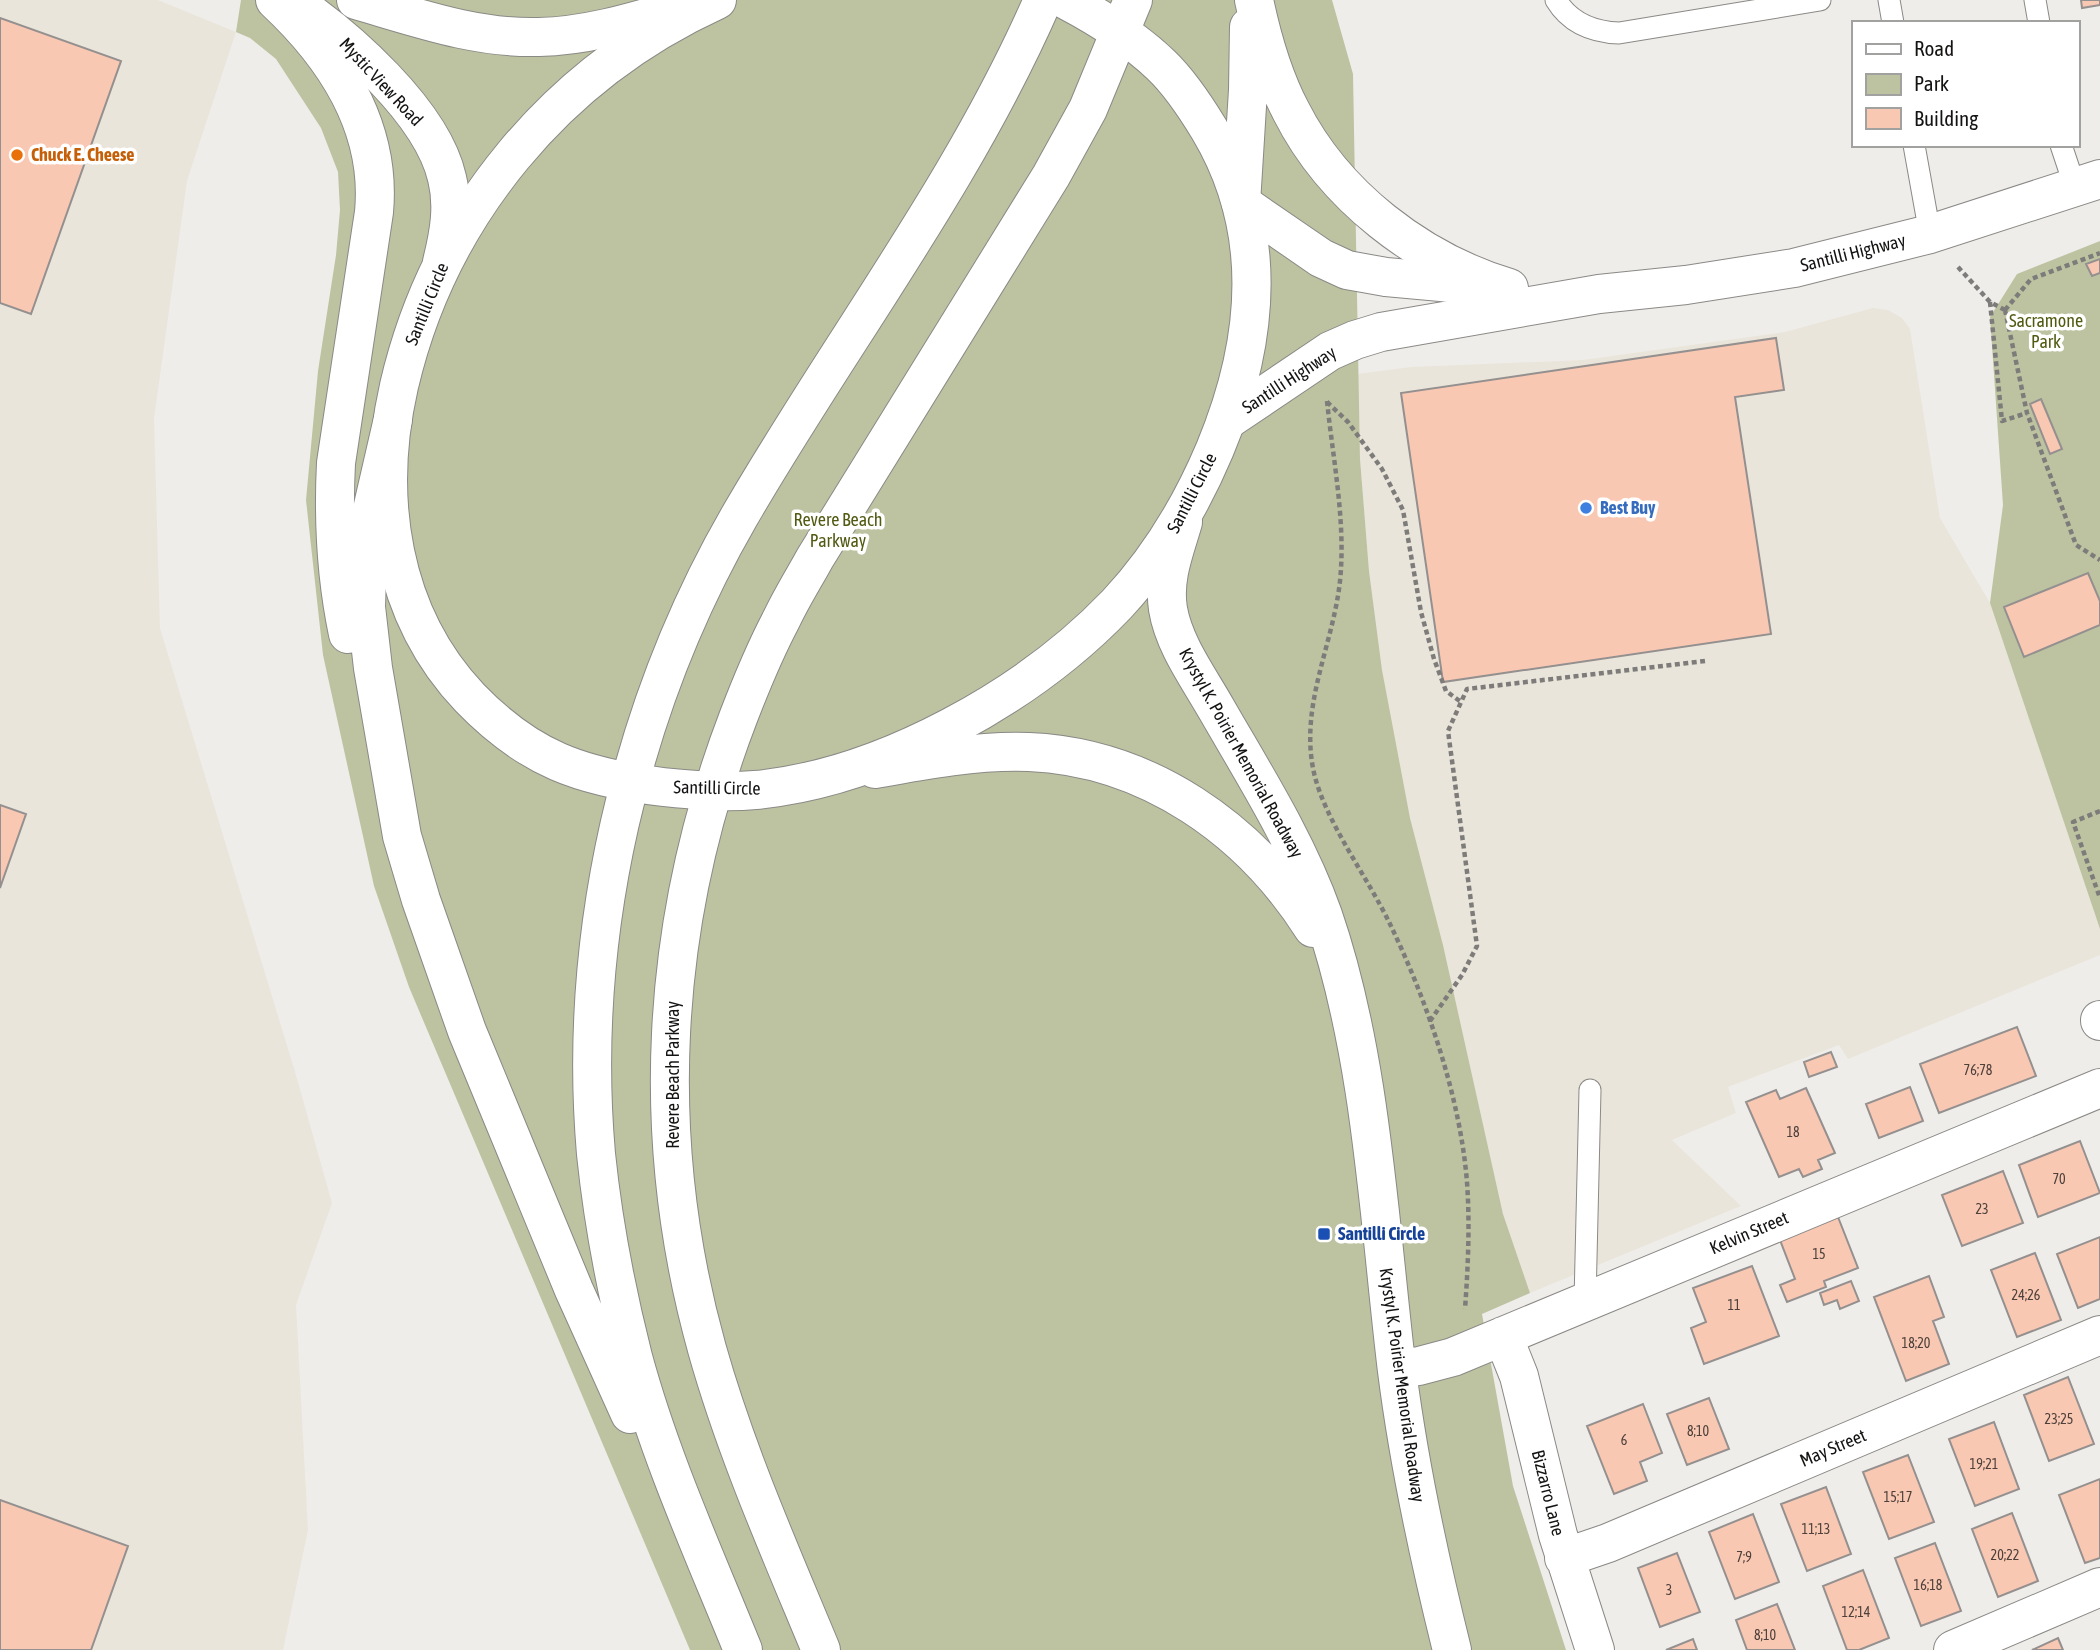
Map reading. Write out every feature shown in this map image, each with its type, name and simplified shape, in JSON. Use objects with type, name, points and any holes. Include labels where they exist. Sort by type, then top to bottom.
[{"type":"main road","points":[[275,0],[307,33],[341,80],[363,120],[375,174],[374,212],[339,436],[334,524],[340,588],[354,662],[402,836],[467,1031],[574,1290],[618,1390],[706,1558]]},
{"type":"main road","name":"Mystic View Road","points":[[290,0],[344,40],[386,82],[427,131],[443,162],[450,194],[449,235],[442,265]]},
{"type":"main road","points":[[355,0],[462,29],[516,37],[539,37],[561,36],[608,27],[706,0]]},
{"type":"main road","name":"Santilli Circle","points":[[716,0],[652,33],[611,61],[567,98],[518,148],[477,204],[442,265],[416,325],[393,419],[388,495],[388,515],[396,564],[418,621],[441,663],[475,703],[533,750],[580,772],[630,782],[713,791],[758,790],[814,781],[923,740],[1021,686],[1080,639],[1117,603],[1164,546],[1186,509],[1226,421],[1244,362],[1252,300],[1250,251],[1241,203],[1219,147],[1188,95],[1158,62],[1127,16],[1066,0]]},
{"type":"main road","points":[[743,1650],[656,1429],[634,1361],[617,1291],[596,1153],[594,1013],[600,943],[611,874],[630,782],[655,701],[672,655],[713,563],[770,464],[960,162],[1028,37],[1043,0]]},
{"type":"main road","points":[[1241,203],[1252,0]]},
{"type":"main road","points":[[1252,0],[1290,110],[1309,142],[1341,182],[1375,214],[1421,248],[1464,272],[1509,288]]},
{"type":"main road","name":"Revere Beach Parkway","points":[[821,1650],[728,1415],[697,1312],[671,1144],[671,1015],[682,913],[713,791],[752,682],[781,619],[815,558],[1039,197],[1088,108],[1127,16]]},
{"type":"main road","name":"Santilli Highway","points":[[1226,421],[1330,351],[1381,332],[1599,294],[1686,285],[1794,268],[1930,234],[2087,183]]},
{"type":"main road","name":"Santilli Highway","points":[[1241,203],[1321,258],[1347,270],[1386,277],[1599,294]]},
{"type":"main road","points":[[393,419],[372,510],[366,607],[373,668],[402,836]]},
{"type":"main road","name":"Krystyl K. Poirier Memorial Roadway","points":[[1186,509],[1172,555],[1167,589],[1173,628],[1299,858],[1324,919],[1345,994],[1365,1103],[1397,1369],[1415,1488],[1452,1650]]},
{"type":"main road","name":"Krystyl K. Poirier Memorial Roadway","points":[[814,781],[934,759],[1015,752],[1084,759],[1135,774],[1166,788],[1210,817],[1237,838],[1264,865],[1319,936],[1345,994]]},
{"type":"main road","name":"Kelvin Street","points":[[1397,1369],[1453,1357],[2100,1088]]},
{"type":"main road","name":"May Street","points":[[1564,1558],[1608,1543],[2100,1335]]},
{"type":"main road","name":"Bizzarro Lane","points":[[1503,1336],[1519,1376],[1564,1558],[1595,1650]]},
{"type":"main road","points":[[1953,1650],[2100,1587]]},
{"type":"lane","points":[[1556,0],[1568,16],[1581,24],[1598,32],[1619,33],[1820,0]]},
{"type":"lane","points":[[1888,0],[1892,21]]},
{"type":"lane","points":[[2035,0],[2039,21]]},
{"type":"lane","points":[[1914,147],[1930,234]]},
{"type":"lane","points":[[2062,147],[2087,183]]},
{"type":"lane","points":[[1584,1301],[1590,1090]]},
{"type":"path","points":[[2005,310],[2031,279],[2100,253]]},
{"type":"path","points":[[2027,412],[2002,421],[1990,302],[2005,310],[2027,412],[2076,545],[2100,560]]},
{"type":"path","points":[[1325,390],[1338,496],[1341,564],[1337,603],[1311,704],[1311,758],[1314,775],[1327,807],[1409,964],[1430,1022],[1453,1103],[1465,1162],[1467,1198],[1464,1318]]},
{"type":"path","points":[[1326,402],[1348,422],[1382,469],[1403,510],[1421,612],[1431,647],[1446,691],[1461,702]]},
{"type":"path","points":[[1430,1022],[1462,975],[1477,946],[1447,731],[1467,689],[1704,661]]},
{"type":"path","points":[[2100,811],[2073,822],[2100,898]]},
{"type":"shaded area","points":[[0,0],[158,0],[236,32],[187,181],[154,419],[160,628],[296,1075],[332,1203],[296,1305],[308,1530],[283,1650],[0,1650]]},
{"type":"shaded area","points":[[1873,308],[1888,310],[1902,318],[1910,329],[1940,518],[1990,603],[2100,929],[2100,955],[1848,1059],[1839,1045],[1728,1087],[1736,1113],[1672,1140],[1741,1206],[1530,1293],[1503,1214],[1394,742],[1369,571],[1360,459],[1357,374],[1411,367],[1583,360],[1785,332]]},
{"type":"green space","name":"Revere Beach Parkway","points":[[241,0],[1332,0],[1353,74],[1360,459],[1369,571],[1382,670],[1410,818],[1443,945],[1503,1214],[1530,1293],[1482,1314],[1513,1486],[1566,1650],[690,1650],[409,987],[374,886],[323,655],[306,500],[318,371],[336,255],[340,210],[338,172],[321,128],[276,59],[250,38],[236,32]]},
{"type":"green space","name":"Sacramone Park","points":[[2100,241],[2100,929],[1990,603],[2003,505],[1990,317],[2017,274]]},
{"type":"building","points":[[2081,0],[2100,0],[2100,5],[2082,8]]},
{"type":"building","points":[[0,18],[121,61],[31,314],[0,303]]},
{"type":"building","points":[[2100,259],[2100,273],[2092,276],[2086,264]]},
{"type":"building","points":[[1776,338],[1784,390],[1735,397],[1771,634],[1443,682],[1401,393]]},
{"type":"building","points":[[2041,399],[2062,449],[2050,454],[2030,404]]},
{"type":"building","points":[[2088,573],[2100,601],[2100,625],[2024,657],[2004,607]]},
{"type":"building","points":[[0,805],[26,814],[0,888]]},
{"type":"building","points":[[2017,1027],[2036,1076],[1939,1113],[1920,1064]]},
{"type":"building","points":[[1831,1052],[1837,1067],[1809,1077],[1804,1062]]},
{"type":"building","points":[[1910,1087],[1923,1121],[1879,1138],[1866,1104]]},
{"type":"building","points":[[1806,1088],[1835,1153],[1818,1160],[1822,1169],[1803,1177],[1799,1169],[1779,1177],[1746,1102],[1776,1090],[1780,1099]]},
{"type":"building","points":[[2080,1141],[2100,1193],[2038,1217],[2019,1165]]},
{"type":"building","points":[[2003,1171],[2023,1223],[1962,1246],[1942,1195]]},
{"type":"building","points":[[1838,1217],[1858,1268],[1824,1281],[1826,1287],[1787,1302],[1780,1285],[1795,1279],[1780,1240]]},
{"type":"building","points":[[2100,1237],[2100,1299],[2078,1308],[2057,1254]]},
{"type":"building","points":[[2035,1253],[2061,1320],[2017,1337],[1991,1270]]},
{"type":"building","points":[[1752,1266],[1779,1336],[1704,1364],[1691,1328],[1706,1322],[1693,1288]]},
{"type":"building","points":[[1929,1276],[1944,1317],[1933,1321],[1949,1364],[1906,1381],[1874,1297]]},
{"type":"building","points":[[1851,1281],[1859,1301],[1840,1309],[1837,1300],[1824,1305],[1820,1293]]},
{"type":"building","points":[[2068,1377],[2094,1444],[2049,1461],[2024,1395]]},
{"type":"building","points":[[1709,1398],[1729,1449],[1687,1465],[1667,1414]]},
{"type":"building","points":[[1643,1404],[1662,1453],[1640,1462],[1647,1481],[1614,1494],[1587,1426]]},
{"type":"building","points":[[1994,1422],[2019,1489],[1975,1506],[1949,1439]]},
{"type":"building","points":[[1908,1455],[1934,1522],[1889,1539],[1863,1472]]},
{"type":"building","points":[[2100,1479],[2100,1558],[2085,1563],[2059,1495]]},
{"type":"building","points":[[1826,1487],[1851,1554],[1807,1571],[1781,1504]]},
{"type":"building","points":[[0,1500],[128,1546],[91,1650],[0,1650]]},
{"type":"building","points":[[2012,1513],[2038,1581],[1998,1597],[1972,1529]]},
{"type":"building","points":[[1753,1514],[1779,1582],[1735,1599],[1709,1532]]},
{"type":"building","points":[[1935,1543],[1961,1611],[1921,1626],[1895,1558]]},
{"type":"building","points":[[1677,1553],[1700,1612],[1660,1627],[1638,1568]]},
{"type":"building","points":[[1863,1570],[1889,1638],[1859,1650],[1847,1650],[1823,1586]]},
{"type":"building","points":[[1777,1604],[1795,1650],[1747,1650],[1736,1620]]},
{"type":"building","points":[[2058,1638],[2063,1650],[2032,1650]]},
{"type":"building","points":[[1693,1639],[1697,1650],[1666,1650]]},
{"type":"place","name":"Chuck E. Cheese","points":[[17,155]]},
{"type":"place","name":"Best Buy","points":[[1586,508]]},
{"type":"place","name":"Santilli Circle","points":[[1324,1234]]}]
